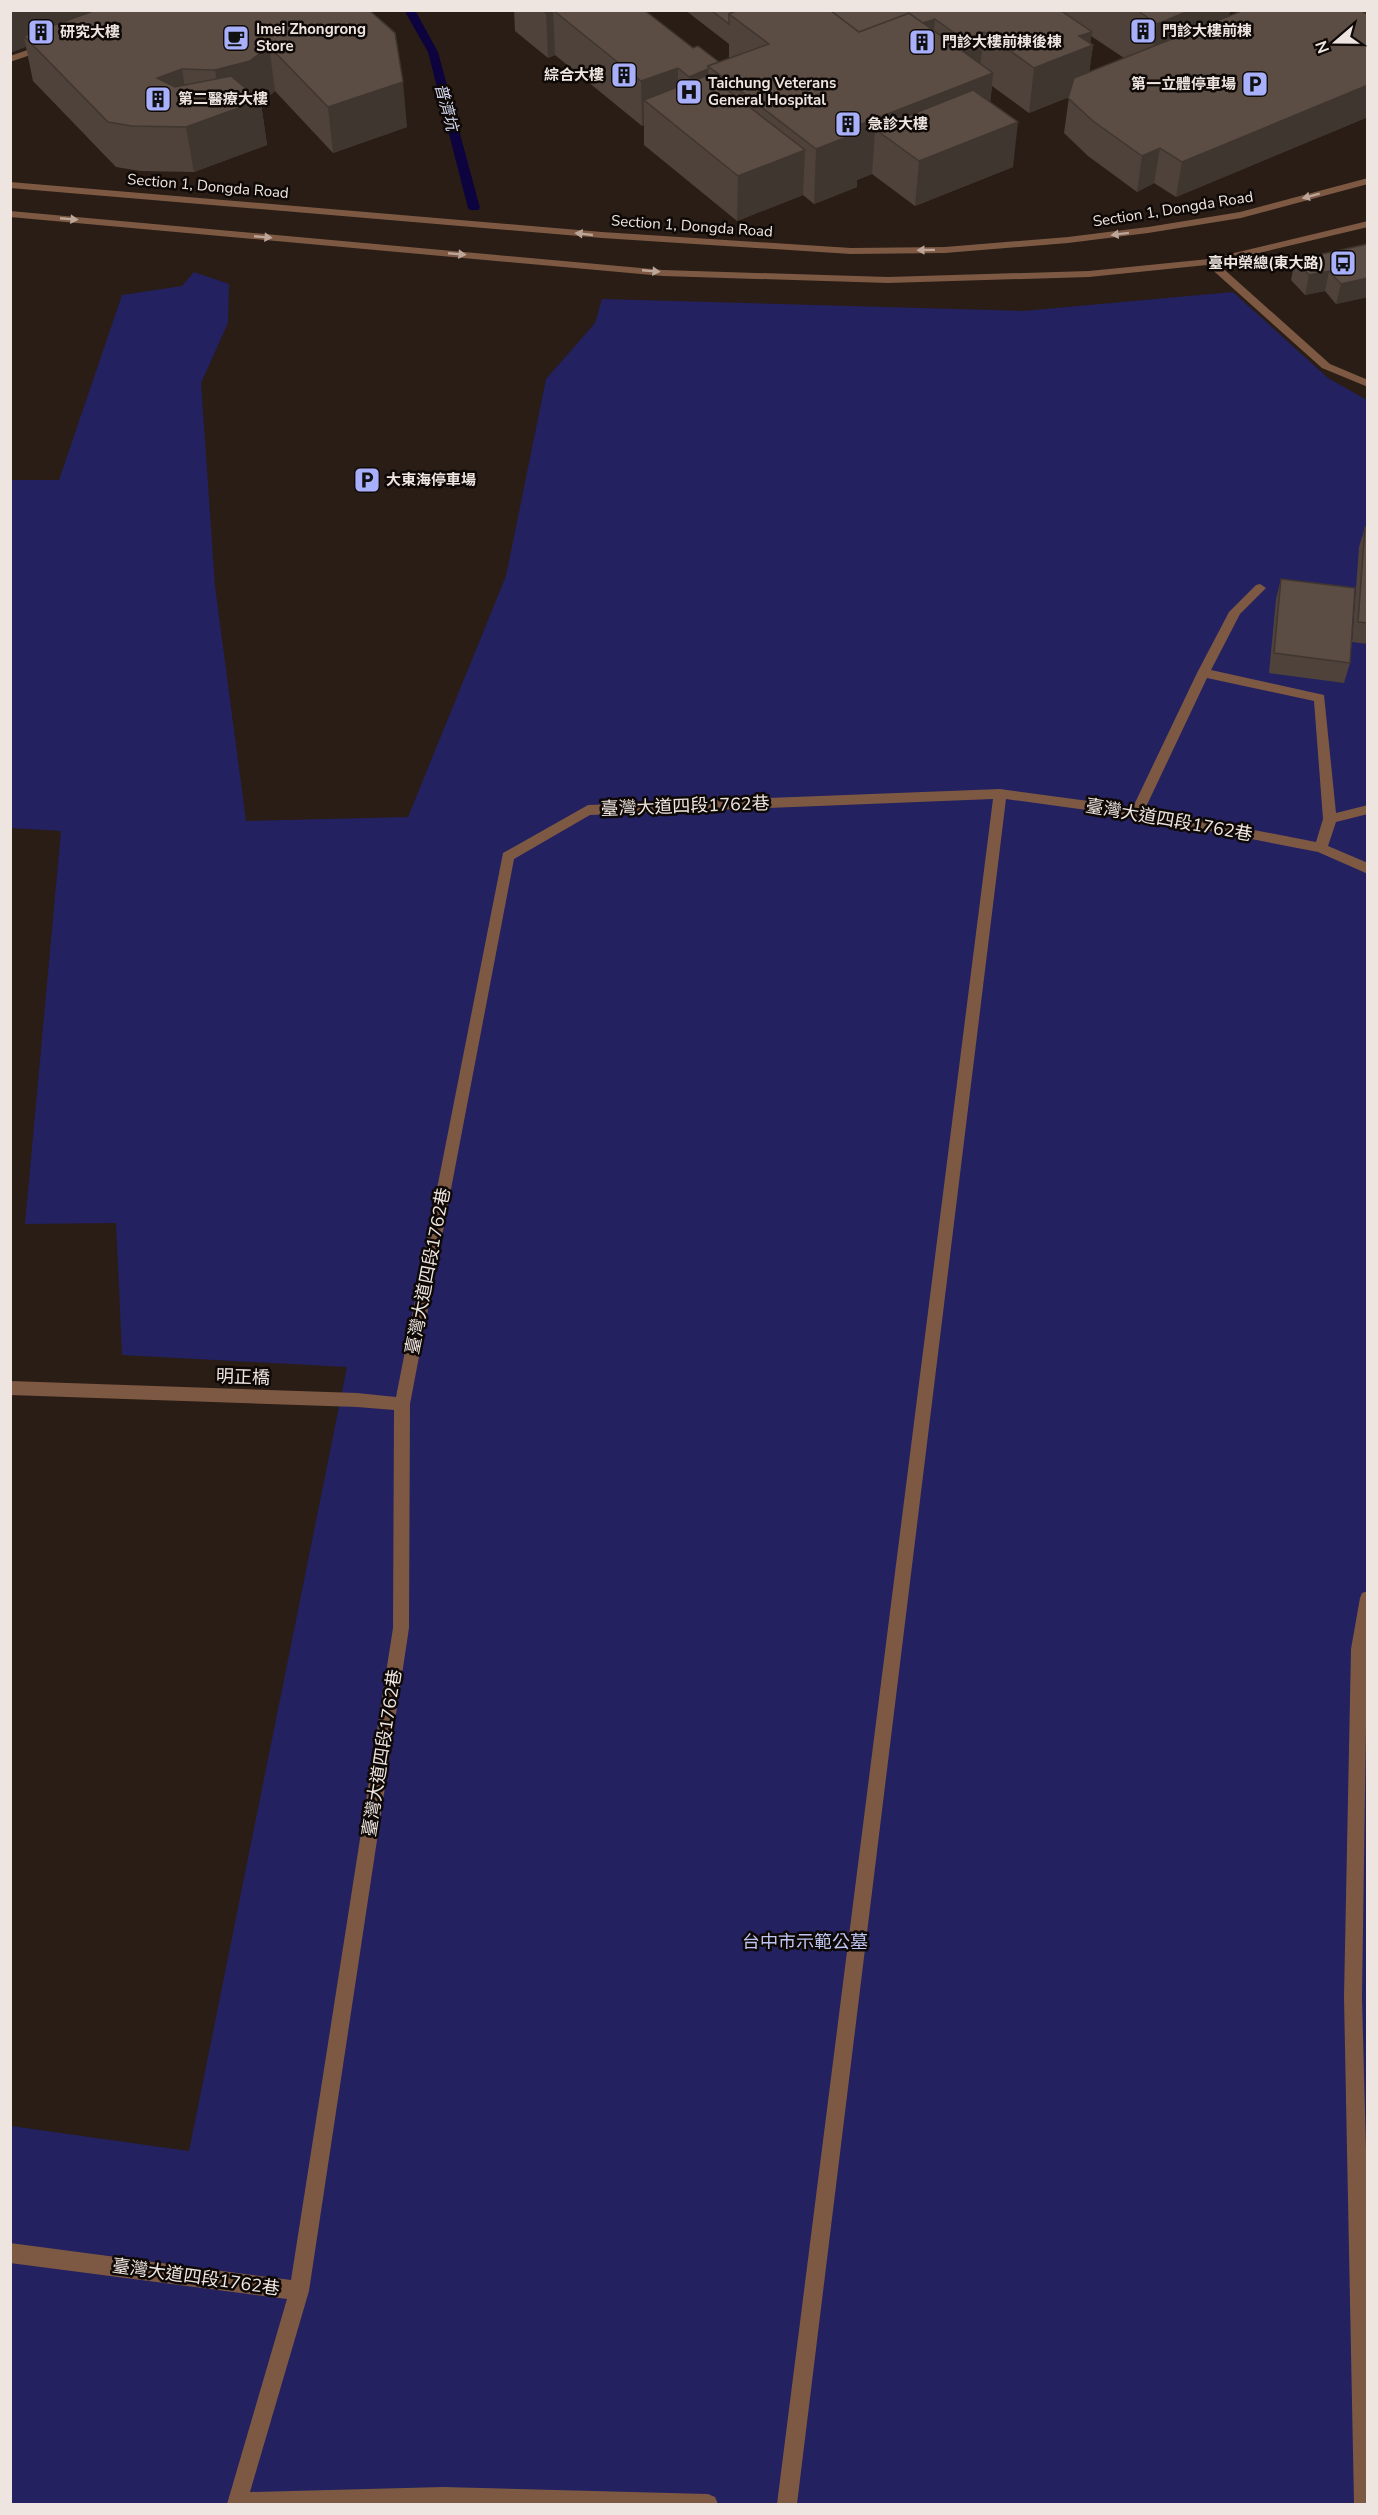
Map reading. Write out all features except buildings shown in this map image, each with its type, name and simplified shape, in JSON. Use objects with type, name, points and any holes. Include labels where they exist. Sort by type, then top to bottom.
[{"type":"street","points":[[10,59],[55,44]]},
{"type":"street","name":"Section 1, Dongda Road","points":[[10,185],[602,236],[851,251],[945,250],[1068,240],[1148,230],[1241,215],[1368,182]]},
{"type":"street","points":[[10,214],[663,273],[888,280],[1089,274],[1209,262],[1368,224]]},
{"type":"street","points":[[1209,262],[1326,366],[1368,384]]},
{"type":"street","points":[[1137,812],[1203,673],[1235,612],[1260,588]]},
{"type":"street","points":[[1203,673],[1320,698],[1330,819],[1321,848]]},
{"type":"street","points":[[787,2505],[1000,794]]},
{"type":"street","name":"臺灣大道四段1762巷","points":[[10,2253],[299,2291],[401,1628],[402,1404],[508,856],[588,810],[1000,794],[1137,812],[1321,848],[1368,869]]},
{"type":"street","points":[[1330,819],[1368,809]]},
{"type":"street","name":"明正橋","points":[[10,1388],[357,1400],[402,1404]]},
{"type":"street","points":[[1364,2505],[1353,1997],[1359,1649],[1368,1598]]},
{"type":"street","points":[[299,2291],[237,2504],[443,2498],[708,2505]]},
{"type":"green space","name":"台中市示範公墓","points":[[194,272],[229,284],[228,323],[201,383],[215,586],[246,821],[408,817],[506,576],[546,379],[595,323],[602,299],[1023,311],[1233,292],[1328,378],[1367,400],[1367,2504],[11,2504],[11,2126],[189,2151],[347,1367],[122,1355],[116,1223],[25,1224],[61,831],[11,828],[11,480],[59,480],[122,295],[182,286]]},
{"type":"waterway","name":"普濟坑","points":[[409,10],[433,52],[474,208]]},
{"type":"place","name":"門診大樓前棟","points":[[1143,31]]},
{"type":"place","name":"研究大樓","points":[[41,32]]},
{"type":"place","name":"Imei Zhongrong Store","points":[[236,38]]},
{"type":"place","name":"門診大樓前棟後棟","points":[[922,42]]},
{"type":"place","name":"綜合大樓","points":[[624,75]]},
{"type":"place","name":"第一立體停車場","points":[[1255,84]]},
{"type":"place","name":"Taichung Veterans General Hospital","points":[[689,92]]},
{"type":"place","name":"第二醫療大樓","points":[[158,99]]},
{"type":"place","name":"急診大樓","points":[[848,124]]},
{"type":"place","name":"臺中榮總(東大路)","points":[[1343,263]]},
{"type":"place","name":"大東海停車場","points":[[367,480]]}]
